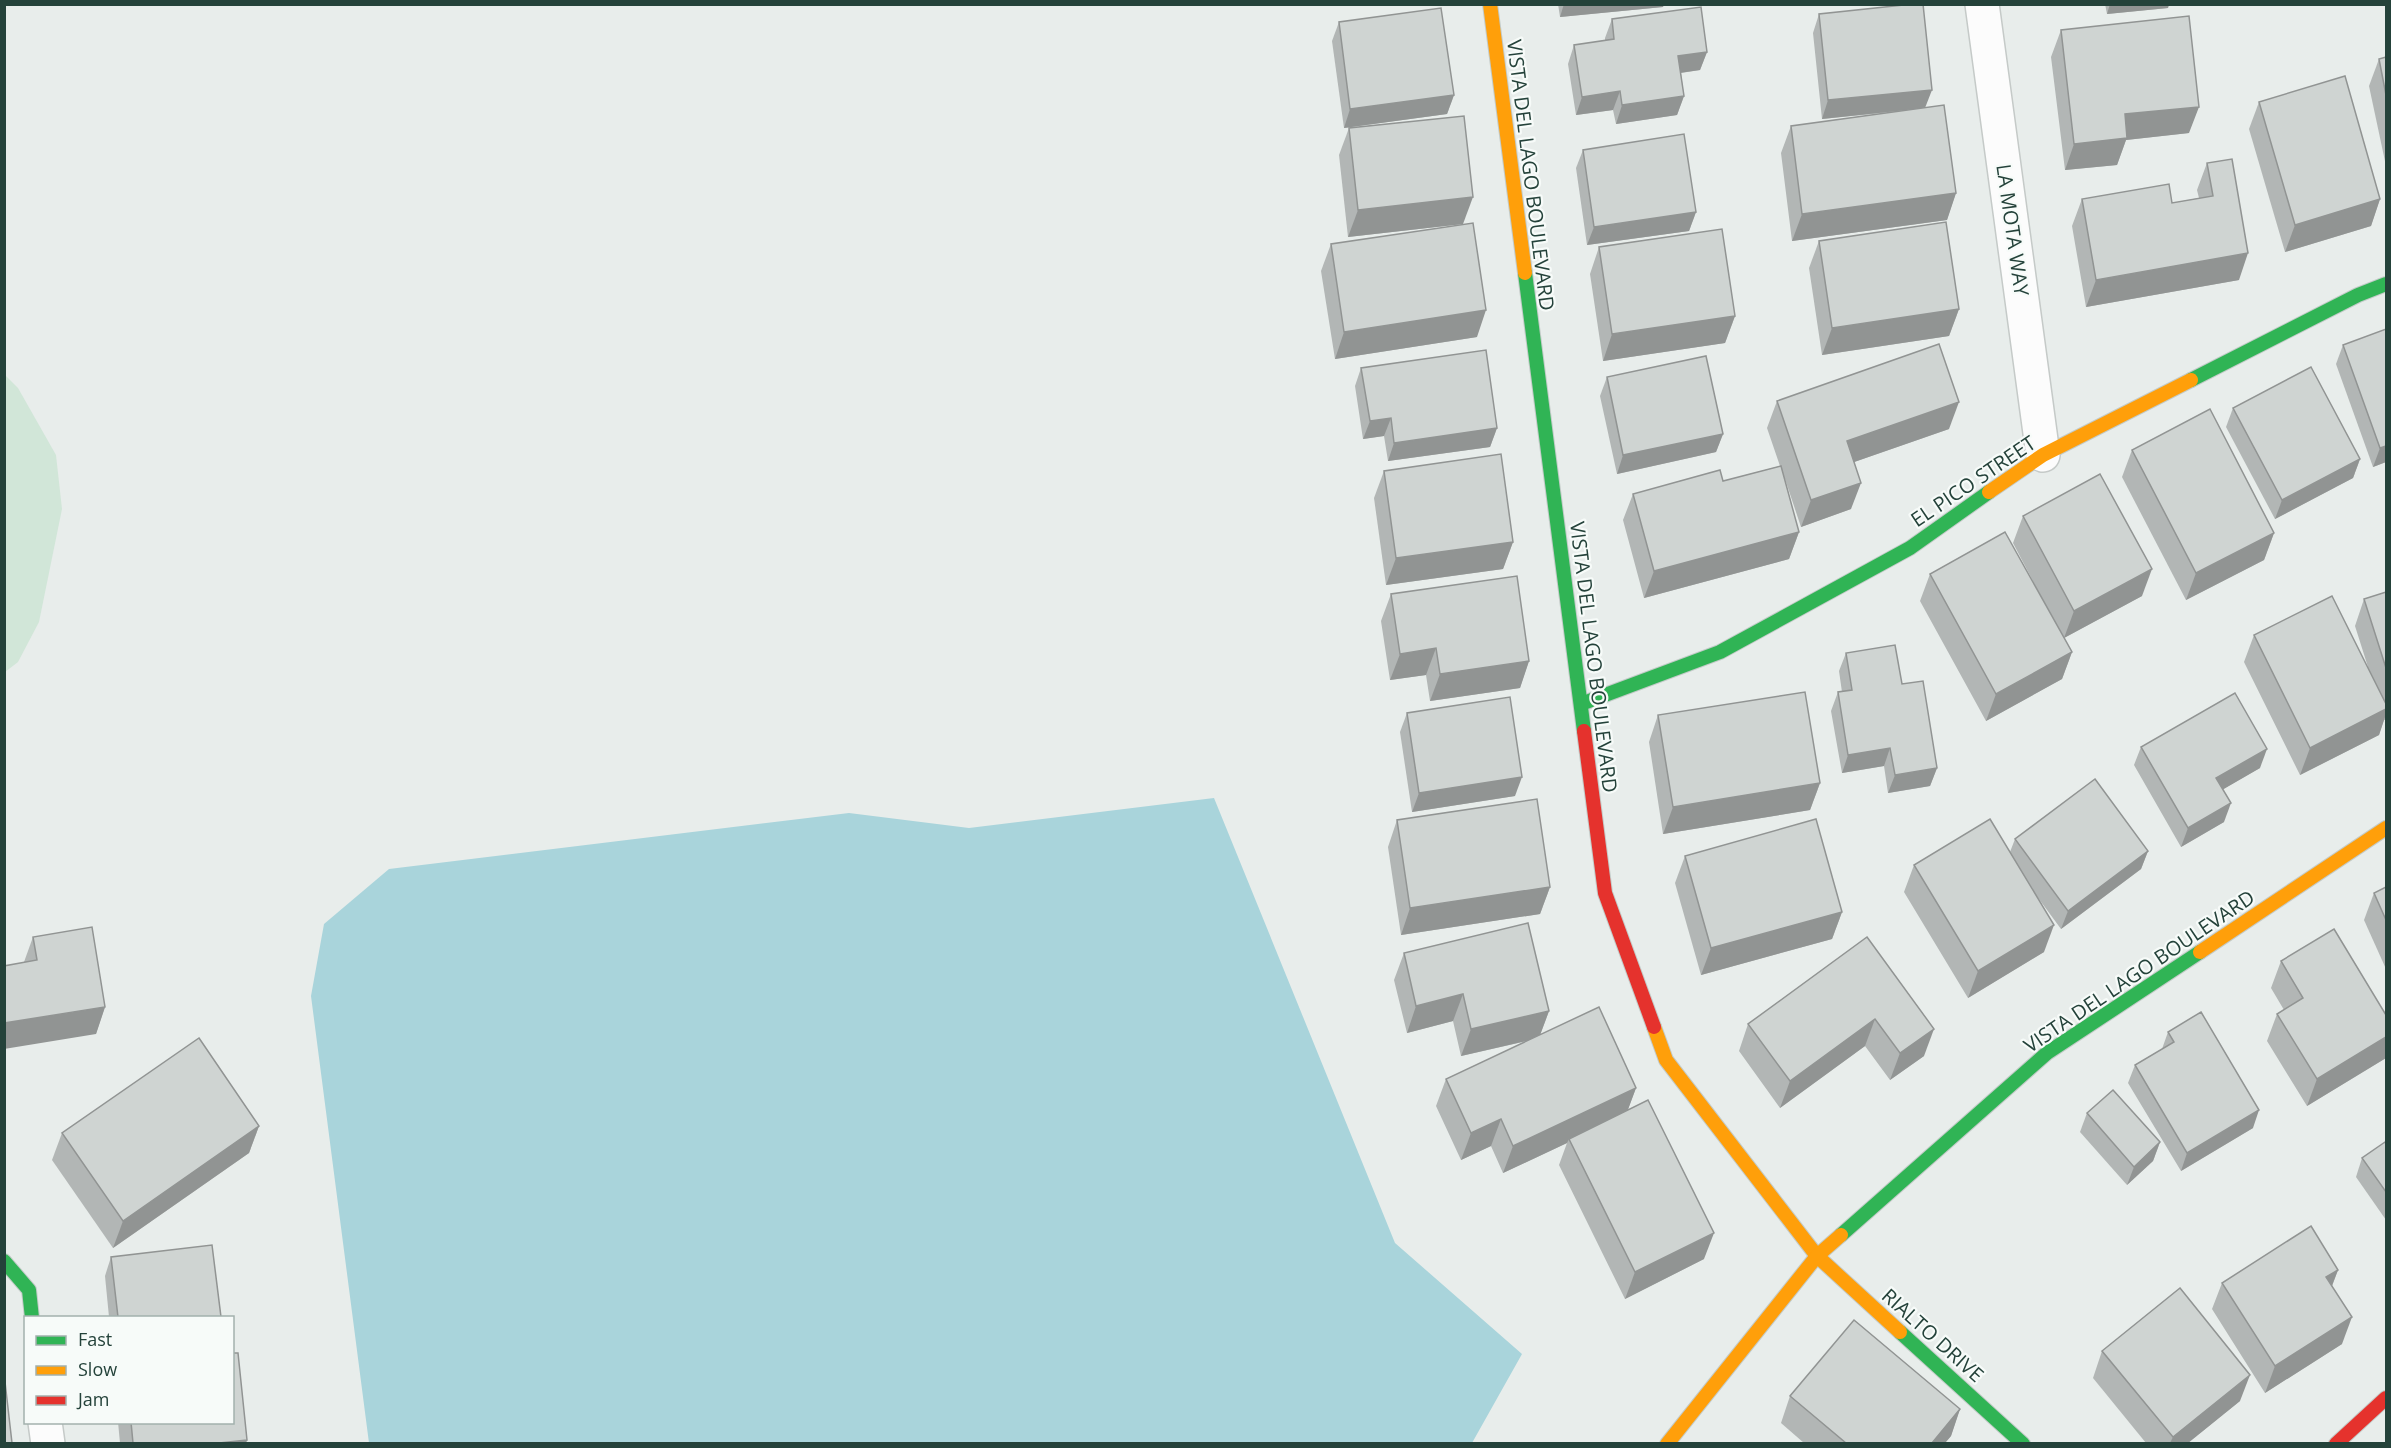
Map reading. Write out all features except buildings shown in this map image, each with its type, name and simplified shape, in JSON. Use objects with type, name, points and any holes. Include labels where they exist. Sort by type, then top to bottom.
[{"type":"street","name":"VISTA DEL LAGO BOULEVARD","points":[[1490,4],[1605,893],[1666,1060],[1817,1256]]},
{"type":"street","name":"LA MOTA WAY","points":[[1982,4],[2043,455]]},
{"type":"street","name":"EL PICO STREET","points":[[1581,704],[1720,652],[1910,548],[2043,455],[2358,295],[2386,284]]},
{"type":"street","name":"VISTA DEL LAGO BOULEVARD","points":[[1667,1443],[1817,1256],[2047,1053],[2386,828]]},
{"type":"street","name":"RIALTO DRIVE","points":[[1817,1256],[2023,1443]]},
{"type":"street","points":[[4,1261],[29,1290],[32,1316]]},
{"type":"street","points":[[2336,1443],[2386,1398]]},
{"type":"street","points":[[45,1424],[48,1443]]},
{"type":"green space","points":[[5,375],[18,388],[56,455],[62,509],[39,622],[18,662],[5,672]]},
{"type":"water","points":[[1214,798],[1395,1243],[1522,1354],[1472,1443],[369,1443],[311,996],[324,924],[389,869],[849,813],[969,828]]},
{"type":"traffic: fast","points":[[1525,273],[1584,731]]},
{"type":"traffic: fast","points":[[2191,380],[2358,295],[2386,284]]},
{"type":"traffic: fast","points":[[1581,704],[1720,652],[1910,548],[1989,492]]},
{"type":"traffic: fast","points":[[1841,1235],[2047,1053],[2200,952]]},
{"type":"traffic: fast","points":[[4,1261],[29,1290],[32,1316]]},
{"type":"traffic: fast","points":[[1900,1332],[2023,1444]]},
{"type":"traffic: slow","points":[[1490,4],[1525,273]]},
{"type":"traffic: slow","points":[[1989,492],[2043,455],[2191,380]]},
{"type":"traffic: slow","points":[[2200,952],[2386,828]]},
{"type":"traffic: slow","points":[[1654,1027],[1666,1060],[1817,1256],[1900,1332]]},
{"type":"traffic: slow","points":[[1667,1444],[1817,1256],[1841,1235]]},
{"type":"traffic: jam","points":[[1584,731],[1605,893],[1654,1027]]},
{"type":"traffic: jam","points":[[2336,1444],[2386,1398]]}]
